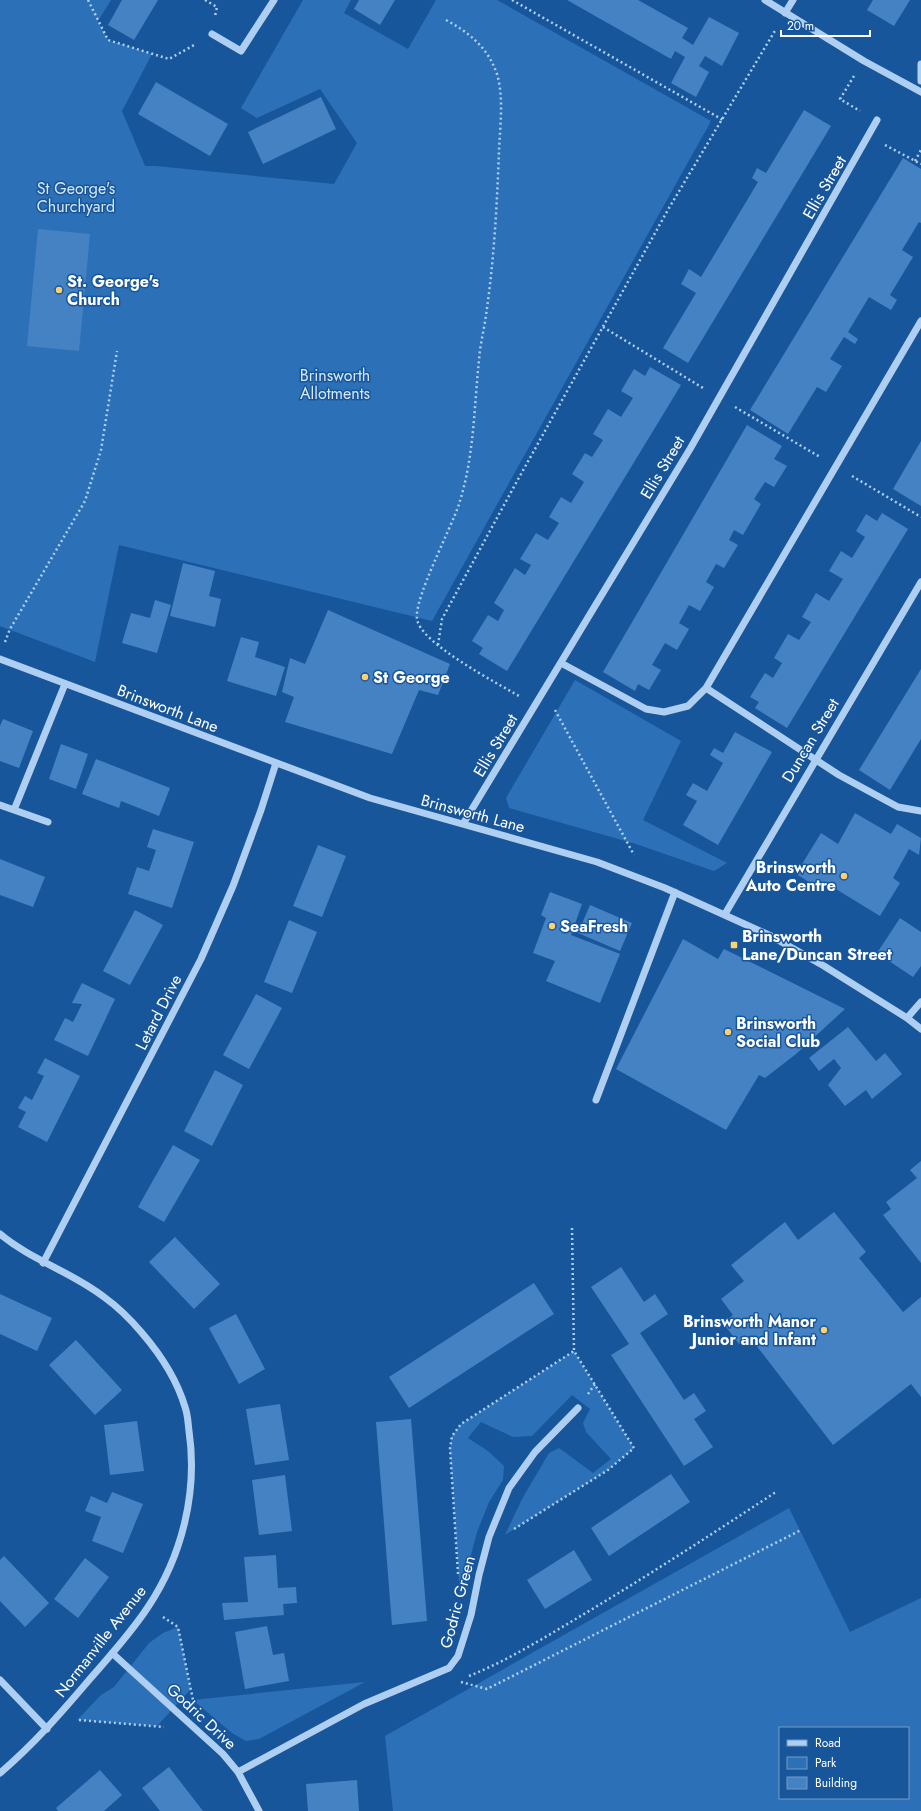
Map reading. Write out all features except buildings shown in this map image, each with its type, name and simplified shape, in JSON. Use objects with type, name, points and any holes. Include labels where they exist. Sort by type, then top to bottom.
[{"type":"street","points":[[212,34],[241,51],[274,0]]},
{"type":"street","points":[[765,0],[864,61],[921,92]]},
{"type":"street","points":[[786,13],[793,0]]},
{"type":"street","points":[[921,64],[921,81]]},
{"type":"street","name":"Ellis Street","points":[[463,824],[561,663],[719,397],[877,120]]},
{"type":"street","points":[[561,663],[646,709],[664,712],[688,706],[706,688],[921,321]]},
{"type":"street","name":"Duncan Street","points":[[725,914],[921,582]]},
{"type":"street","name":"Brinsworth Lane","points":[[0,659],[370,798],[596,862],[648,881],[725,914],[771,936],[817,962],[907,1018],[921,1029]]},
{"type":"street","points":[[14,810],[65,684]]},
{"type":"street","points":[[706,688],[839,775],[898,806],[921,811]]},
{"type":"street","name":"Letard Drive","points":[[43,1263],[201,959],[233,886],[261,810],[276,763]]},
{"type":"street","points":[[0,805],[48,822]]},
{"type":"street","points":[[596,1100],[674,892]]},
{"type":"street","points":[[907,1018],[921,1002]]},
{"type":"street","name":"Normanville Avenue","points":[[0,1234],[43,1263],[104,1296],[142,1333],[173,1377],[186,1408],[191,1445],[192,1474],[188,1509],[180,1539],[168,1571],[148,1607],[112,1653],[47,1729],[0,1773]]},
{"type":"street","name":"Godric Green","points":[[238,1772],[364,1704],[449,1668],[458,1656],[471,1615],[489,1537],[509,1488],[534,1452],[578,1408]]},
{"type":"street","name":"Godric Drive","points":[[112,1653],[223,1754],[238,1772],[259,1811]]},
{"type":"street","points":[[0,1680],[47,1729]]},
{"type":"path","points":[[88,0],[108,40],[169,59],[212,34]]},
{"type":"path","points":[[512,0],[722,120]]},
{"type":"path","points":[[438,645],[442,619],[669,208],[786,13]]},
{"type":"path","points":[[446,20],[474,37],[488,54],[497,75],[501,105],[497,206],[486,314],[479,360],[476,410],[470,457],[459,504],[422,594],[417,618],[422,632],[449,654],[535,706]]},
{"type":"path","points":[[864,61],[840,99],[877,120]]},
{"type":"path","points":[[869,136],[921,164]]},
{"type":"path","points":[[914,161],[921,150]]},
{"type":"path","points":[[603,327],[921,517]]},
{"type":"path","points":[[2,648],[10,629],[85,502],[101,450],[118,352]]},
{"type":"path","points":[[544,690],[648,881]]},
{"type":"path","points":[[572,1228],[574,1351]]},
{"type":"path","points":[[776,1492],[654,1572],[572,1621],[486,1669],[457,1680],[487,1689],[801,1530]]},
{"type":"path","points":[[47,1729],[77,1720],[197,1729],[191,1689],[178,1627],[148,1607]]},
{"type":"green space","name":"Brinsworth Allotments","points":[[0,0],[111,0],[98,21],[108,40],[152,54],[122,111],[145,166],[334,184],[357,143],[320,89],[257,118],[241,108],[303,0],[351,0],[344,13],[408,49],[436,0],[497,0],[711,121],[432,621],[119,545],[95,662],[0,626]]},
{"type":"green space","points":[[575,680],[681,741],[643,820],[727,863],[714,871],[636,844],[509,808],[506,798]]},
{"type":"green space","points":[[574,1351],[634,1448],[608,1470],[505,1535],[522,1499],[549,1453],[559,1448],[593,1473],[611,1459],[586,1432],[583,1423],[590,1409],[572,1395],[532,1436],[513,1437],[481,1422],[468,1438],[488,1451],[504,1466],[503,1480],[489,1502],[477,1532],[460,1597],[450,1448],[452,1436],[461,1424]]},
{"type":"green space","points":[[789,1508],[850,1632],[921,1598],[921,1811],[393,1811],[385,1736]]},
{"type":"green space","points":[[178,1627],[191,1689],[157,1726],[77,1720],[101,1695],[114,1687],[149,1643],[163,1633]]},
{"type":"green space","points":[[365,1682],[259,1739],[246,1741],[232,1733],[193,1700]]},
{"type":"place","name":"St. George's Church","points":[[59,290]]},
{"type":"place","name":"St George","points":[[365,677]]},
{"type":"place","name":"Brinsworth Auto Centre","points":[[844,876]]},
{"type":"place","name":"SeaFresh","points":[[552,926]]},
{"type":"place","name":"Brinsworth Lane/Duncan Street","points":[[734,945]]},
{"type":"place","name":"Brinsworth Social Club","points":[[728,1032]]},
{"type":"place","name":"Brinsworth Manor Junior and Infant","points":[[824,1330]]},
{"type":"park label","name":"St George's Churchyard","points":[[76,197]]}]
